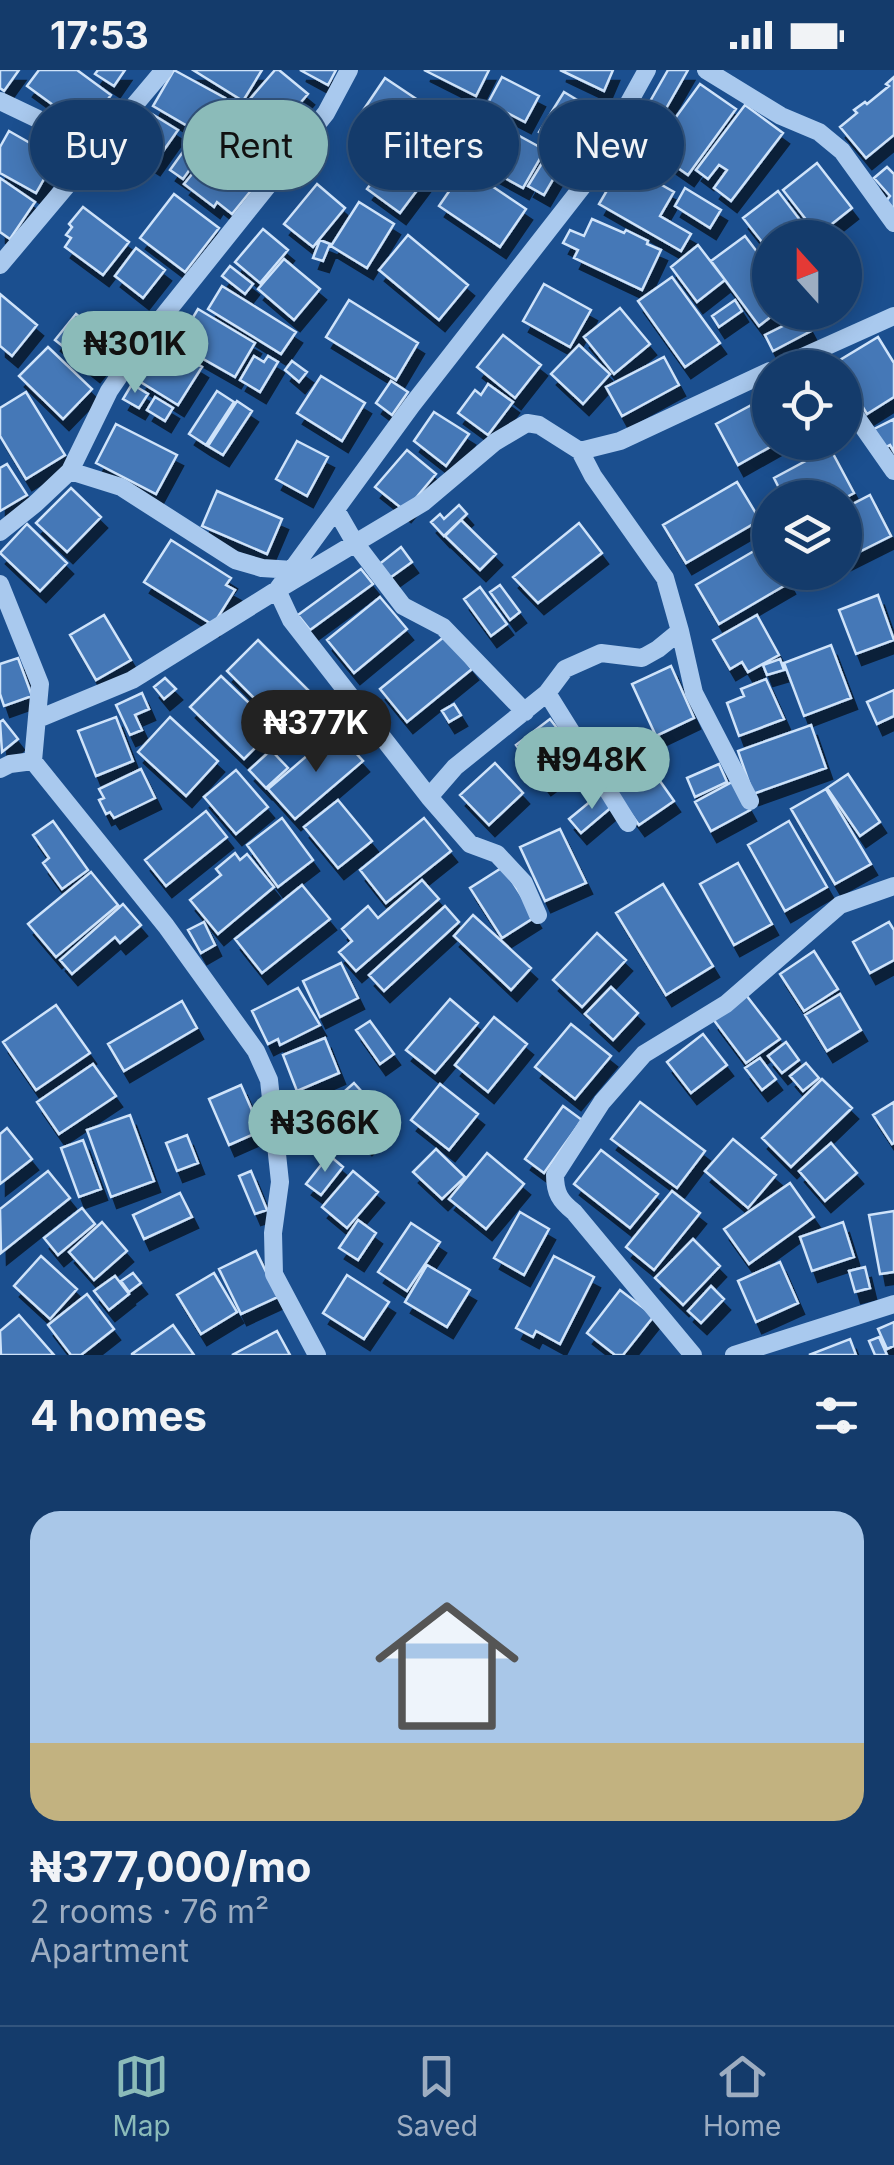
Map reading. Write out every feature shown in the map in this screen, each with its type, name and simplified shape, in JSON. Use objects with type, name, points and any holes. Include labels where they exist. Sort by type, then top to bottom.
[{"type":"street","points":[[139,100],[164,70]]},
{"type":"street","points":[[0,532],[70,470],[109,392],[141,344],[326,113],[350,70]]},
{"type":"street","points":[[277,590],[412,405],[582,187],[647,70]]},
{"type":"street","points":[[706,70],[781,116],[820,132],[842,151],[894,222]]},
{"type":"street","points":[[0,101],[30,115]]},
{"type":"street","points":[[0,265],[62,190]]},
{"type":"street","points":[[834,350],[894,316]]},
{"type":"street","points":[[580,451],[620,442],[752,380]]},
{"type":"street","points":[[38,719],[132,680],[424,502],[494,442],[527,423],[538,425],[580,451],[666,578],[694,693],[750,801]]},
{"type":"street","points":[[862,425],[894,470]]},
{"type":"street","points":[[70,470],[121,487],[236,560],[262,568],[292,570]]},
{"type":"street","points":[[336,510],[355,543],[403,606],[443,627],[525,712]]},
{"type":"street","points":[[0,584],[40,684],[32,761],[166,926],[256,1052],[268,1080],[280,1182],[273,1233],[274,1274],[317,1355]]},
{"type":"street","points":[[277,590],[291,620],[429,797],[470,844],[497,854],[524,883],[538,915]]},
{"type":"street","points":[[429,797],[455,767],[546,694],[565,668],[600,653],[642,658],[680,630]]},
{"type":"street","points":[[546,694],[628,823]]},
{"type":"street","points":[[0,769],[32,761]]},
{"type":"street","points":[[693,1355],[574,1212],[561,1202],[554,1175],[602,1102],[644,1054],[726,1004],[840,905],[894,886]]},
{"type":"street","points":[[734,1355],[894,1304]]},
{"type":"building","points":[[0,70],[19,70],[4,91],[0,88]]},
{"type":"building","points":[[39,70],[77,70],[111,95],[107,100],[46,100],[27,86]]},
{"type":"building","points":[[98,70],[125,70],[114,86],[95,74]]},
{"type":"building","points":[[174,70],[225,98],[183,100],[183,123],[163,112],[163,100],[156,100]]},
{"type":"building","points":[[193,70],[262,70],[241,100]]},
{"type":"building","points":[[275,70],[308,94],[303,100],[249,100]]},
{"type":"building","points":[[300,70],[336,70],[328,85]]},
{"type":"building","points":[[424,70],[489,70],[476,96]]},
{"type":"building","points":[[560,70],[613,70],[604,91]]},
{"type":"building","points":[[668,70],[688,70],[671,100],[651,100]]},
{"type":"building","points":[[502,77],[539,96],[525,122],[519,119],[519,100],[490,100]]},
{"type":"building","points":[[894,77],[894,135],[866,158],[840,127],[857,113],[854,110],[889,86],[886,84]]},
{"type":"building","points":[[385,78],[418,100],[370,100]]},
{"type":"building","points":[[700,84],[736,109],[688,175],[684,172],[684,106]]},
{"type":"building","points":[[564,92],[577,100],[559,100]]},
{"type":"building","points":[[745,105],[783,133],[731,201],[714,188],[727,170],[719,165],[708,179],[696,170]]},
{"type":"building","points":[[163,121],[178,130],[163,151]]},
{"type":"building","points":[[9,131],[30,143],[30,190],[0,173],[0,147]]},
{"type":"building","points":[[519,136],[539,147],[539,160],[523,188],[519,186]]},
{"type":"building","points":[[183,152],[183,179],[170,170]]},
{"type":"building","points":[[817,163],[852,208],[837,220],[806,220],[783,190]]},
{"type":"building","points":[[887,167],[894,174],[894,209],[886,201],[890,196],[874,178]]},
{"type":"building","points":[[539,168],[539,190],[547,190],[544,195],[528,186]]},
{"type":"building","points":[[0,178],[35,202],[10,239],[0,232]]},
{"type":"building","points":[[192,190],[251,190],[232,214],[217,202],[214,207]]},
{"type":"building","points":[[312,190],[324,190],[345,208],[313,247],[284,224]]},
{"type":"building","points":[[368,190],[417,190],[400,213]]},
{"type":"building","points":[[450,190],[498,190],[526,209],[500,247],[439,206]]},
{"type":"building","points":[[607,190],[670,190],[674,192],[660,216],[691,234],[681,251],[599,204]]},
{"type":"building","points":[[684,190],[721,210],[710,228],[675,206]]},
{"type":"building","points":[[778,191],[800,220],[752,220],[752,229],[743,218]]},
{"type":"building","points":[[174,194],[219,228],[185,272],[140,238]]},
{"type":"building","points":[[359,202],[394,224],[367,268],[331,246]]},
{"type":"building","points":[[83,207],[129,242],[103,275],[65,247],[71,238],[66,235],[72,227],[69,224]]},
{"type":"building","points":[[592,219],[624,233],[626,230],[661,250],[642,290],[574,258],[578,250],[563,243],[570,230],[584,236]]},
{"type":"building","points":[[263,229],[288,250],[260,283],[235,262]]},
{"type":"building","points":[[408,235],[468,285],[439,320],[379,270]]},
{"type":"building","points":[[745,236],[752,245],[752,317],[711,261]]},
{"type":"building","points":[[320,240],[330,244],[323,261],[313,258]]},
{"type":"building","points":[[698,245],[725,280],[697,302],[671,267]]},
{"type":"building","points":[[136,248],[165,270],[143,298],[115,276]]},
{"type":"building","points":[[284,259],[320,289],[294,320],[258,289]]},
{"type":"building","points":[[230,266],[253,284],[245,294],[222,276]]},
{"type":"building","points":[[672,277],[720,343],[685,367],[638,301]]},
{"type":"building","points":[[544,284],[591,310],[570,347],[523,321]]},
{"type":"building","points":[[222,286],[296,332],[281,354],[208,309]]},
{"type":"building","points":[[0,294],[37,325],[12,356],[0,346]]},
{"type":"building","points":[[349,300],[418,343],[396,380],[326,337]]},
{"type":"building","points":[[735,300],[742,311],[719,327],[712,316]]},
{"type":"building","points":[[620,308],[650,344],[614,374],[584,337]]},
{"type":"building","points":[[198,309],[255,343],[235,377],[177,344]]},
{"type":"building","points":[[76,314],[115,345],[94,371],[55,340]]},
{"type":"building","points":[[775,330],[811,331],[775,350],[765,335]]},
{"type":"building","points":[[503,335],[541,365],[515,398],[477,367]]},
{"type":"building","points":[[878,337],[894,363],[894,397],[867,414],[862,406],[862,350],[856,350]]},
{"type":"building","points":[[163,343],[202,367],[178,405],[139,381]]},
{"type":"building","points":[[579,345],[610,374],[583,404],[551,374]]},
{"type":"building","points":[[48,347],[92,389],[63,419],[19,376]]},
{"type":"building","points":[[254,356],[264,362],[268,356],[278,362],[260,392],[240,380]]},
{"type":"building","points":[[664,357],[679,385],[622,416],[606,387]]},
{"type":"building","points":[[292,361],[307,372],[299,382],[285,370]]},
{"type":"building","points":[[321,376],[365,403],[342,441],[297,413]]},
{"type":"building","points":[[391,381],[408,392],[392,415],[376,403]]},
{"type":"building","points":[[132,384],[148,394],[139,408],[123,399]]},
{"type":"building","points":[[488,384],[513,402],[488,435],[458,413],[475,390],[481,395]]},
{"type":"building","points":[[217,391],[234,402],[206,445],[189,434]]},
{"type":"building","points":[[26,392],[65,455],[26,479],[0,436],[0,408]]},
{"type":"building","points":[[155,397],[173,408],[165,421],[147,410]]},
{"type":"building","points":[[237,401],[252,411],[223,455],[208,446]]},
{"type":"building","points":[[752,405],[752,457],[738,465],[716,424]]},
{"type":"building","points":[[434,412],[469,434],[446,466],[414,441]]},
{"type":"building","points":[[894,419],[894,452],[890,445],[884,448],[874,429]]},
{"type":"building","points":[[116,424],[177,455],[156,494],[96,463]]},
{"type":"building","points":[[297,441],[328,457],[307,496],[276,479]]},
{"type":"building","points":[[407,450],[436,474],[405,511],[375,487]]},
{"type":"building","points":[[808,460],[836,460],[847,480],[775,480]]},
{"type":"building","points":[[7,464],[27,495],[0,511],[0,468]]},
{"type":"building","points":[[737,482],[752,507],[752,525],[686,563],[663,525]]},
{"type":"building","points":[[71,488],[101,517],[67,552],[36,523]]},
{"type":"building","points":[[217,491],[282,519],[267,554],[202,526]]},
{"type":"building","points":[[870,495],[891,536],[862,550],[862,499]]},
{"type":"building","points":[[459,505],[467,514],[444,536],[431,522],[440,514],[444,519]]},
{"type":"building","points":[[461,520],[496,554],[480,570],[445,536]]},
{"type":"building","points":[[579,523],[602,553],[538,603],[513,577]]},
{"type":"building","points":[[27,524],[67,563],[40,591],[0,553]]},
{"type":"building","points":[[171,540],[231,578],[226,585],[235,590],[213,625],[144,582]]},
{"type":"building","points":[[401,547],[412,562],[387,580],[377,566]]},
{"type":"building","points":[[752,552],[752,590],[777,590],[719,624],[696,585]]},
{"type":"building","points":[[361,569],[373,584],[310,630],[298,615]]},
{"type":"building","points":[[500,585],[520,612],[510,620],[490,592]]},
{"type":"building","points":[[480,587],[507,624],[491,636],[464,599]]},
{"type":"building","points":[[878,595],[894,640],[856,654],[839,610]]},
{"type":"building","points":[[380,597],[407,629],[354,673],[327,640]]},
{"type":"building","points":[[104,615],[131,660],[96,680],[70,635]]},
{"type":"building","points":[[757,615],[779,655],[748,672],[742,662],[730,669],[713,640]]},
{"type":"building","points":[[445,636],[472,669],[407,722],[380,689]]},
{"type":"building","points":[[258,640],[320,702],[289,733],[227,671]]},
{"type":"building","points":[[831,645],[851,698],[804,716],[784,663]]},
{"type":"building","points":[[18,658],[32,696],[4,706],[0,664]]},
{"type":"building","points":[[780,659],[784,670],[767,675],[763,665]]},
{"type":"building","points":[[671,666],[694,718],[656,736],[632,684]]},
{"type":"building","points":[[221,676],[275,728],[244,759],[190,707]]},
{"type":"building","points":[[165,678],[176,689],[164,699],[154,687]]},
{"type":"building","points":[[766,679],[784,719],[739,736],[727,703],[744,696],[741,689]]},
{"type":"building","points":[[894,690],[894,716],[877,724],[867,702]]},
{"type":"building","points":[[142,693],[149,709],[135,715],[142,730],[130,735],[116,705]]},
{"type":"building","points":[[454,704],[461,715],[449,722],[442,711]]},
{"type":"building","points":[[116,717],[133,761],[96,776],[78,731]]},
{"type":"building","points":[[170,717],[218,761],[186,796],[138,752]]},
{"type":"building","points":[[550,719],[580,758],[545,784],[516,745]]},
{"type":"building","points":[[3,720],[18,739],[2,752],[0,722]]},
{"type":"building","points":[[811,725],[826,768],[753,794],[738,751]]},
{"type":"building","points":[[336,731],[363,761],[295,819],[268,789]]},
{"type":"building","points":[[271,750],[288,768],[266,788],[249,770]]},
{"type":"building","points":[[495,763],[523,793],[489,825],[460,795]]},
{"type":"building","points":[[719,764],[727,782],[695,797],[687,778]]},
{"type":"building","points":[[141,769],[155,798],[114,818],[110,812],[106,814],[99,789]]},
{"type":"building","points":[[236,770],[268,807],[236,834],[204,797]]},
{"type":"building","points":[[640,774],[644,781],[655,774],[674,801],[639,825],[615,792]]},
{"type":"building","points":[[848,774],[880,822],[860,836],[827,788]]},
{"type":"building","points":[[734,781],[750,810],[711,831],[695,802]]},
{"type":"building","points":[[826,789],[871,864],[835,884],[791,809]]},
{"type":"building","points":[[603,791],[614,805],[581,833],[569,819]]},
{"type":"building","points":[[338,800],[372,841],[338,868],[304,827]]},
{"type":"building","points":[[206,811],[227,837],[166,886],[145,860]]},
{"type":"building","points":[[282,818],[313,860],[278,887],[247,845]]},
{"type":"building","points":[[424,818],[451,851],[386,903],[360,870]]},
{"type":"building","points":[[53,821],[88,870],[62,889],[43,863],[49,858],[33,835]]},
{"type":"building","points":[[789,821],[827,887],[785,911],[748,845]]},
{"type":"building","points":[[560,829],[586,883],[545,901],[520,847]]},
{"type":"building","points":[[235,853],[240,860],[247,854],[274,887],[218,934],[190,900],[221,875],[216,869]]},
{"type":"building","points":[[738,863],[772,924],[734,945],[700,884]]},
{"type":"building","points":[[503,867],[535,917],[502,938],[470,888]]},
{"type":"building","points":[[91,872],[118,905],[56,957],[28,924]]},
{"type":"building","points":[[422,880],[439,899],[356,971],[339,952],[352,941],[342,929],[368,906],[378,918]]},
{"type":"building","points":[[663,884],[713,966],[666,995],[616,913]]},
{"type":"building","points":[[302,885],[330,919],[262,973],[235,939]]},
{"type":"building","points":[[123,904],[141,925],[120,943],[115,937],[72,974],[60,960]]},
{"type":"building","points":[[445,906],[459,922],[384,991],[369,975]]},
{"type":"building","points":[[473,915],[531,968],[511,990],[454,936]]},
{"type":"building","points":[[204,922],[215,945],[201,953],[188,930]]},
{"type":"building","points":[[889,922],[894,930],[894,960],[870,973],[853,942]]},
{"type":"building","points":[[597,933],[626,960],[582,1007],[553,980]]},
{"type":"building","points":[[814,951],[838,989],[804,1011],[780,974]]},
{"type":"building","points":[[341,963],[358,998],[320,1017],[303,981]]},
{"type":"building","points":[[611,987],[638,1013],[613,1040],[585,1014]]},
{"type":"building","points":[[298,988],[320,1025],[280,1045],[278,1039],[268,1044],[252,1011]]},
{"type":"building","points":[[840,994],[861,1030],[827,1051],[805,1015]]},
{"type":"building","points":[[746,995],[780,1039],[746,1063],[713,1019]]},
{"type":"building","points":[[450,999],[478,1023],[435,1073],[406,1050]]},
{"type":"building","points":[[182,1001],[197,1028],[124,1071],[108,1044]]},
{"type":"building","points":[[56,1005],[90,1053],[36,1090],[3,1042]]},
{"type":"building","points":[[494,1017],[527,1044],[488,1092],[455,1065]]},
{"type":"building","points":[[370,1021],[394,1054],[380,1064],[356,1030]]},
{"type":"building","points":[[571,1024],[611,1056],[575,1099],[535,1067]]},
{"type":"building","points":[[703,1034],[727,1065],[691,1093],[667,1062]]},
{"type":"building","points":[[325,1038],[339,1073],[297,1091],[283,1055]]},
{"type":"building","points":[[786,1042],[799,1060],[782,1073],[768,1056]]},
{"type":"building","points":[[760,1058],[776,1079],[762,1090],[745,1068]]},
{"type":"building","points":[[806,1063],[819,1078],[803,1091],[790,1076]]},
{"type":"building","points":[[93,1064],[116,1096],[59,1134],[37,1102]]},
{"type":"building","points":[[822,1079],[852,1108],[791,1167],[762,1138]]},
{"type":"building","points":[[354,1083],[390,1123],[366,1144],[330,1104]]},
{"type":"building","points":[[440,1084],[478,1114],[449,1150],[411,1120]]},
{"type":"building","points":[[241,1085],[261,1131],[229,1145],[209,1099]]},
{"type":"building","points":[[640,1102],[705,1151],[677,1188],[611,1139]]},
{"type":"building","points":[[894,1102],[894,1143],[892,1144],[873,1115]]},
{"type":"building","points":[[563,1106],[582,1120],[544,1173],[525,1159]]},
{"type":"building","points":[[130,1115],[154,1181],[111,1197],[87,1130]]},
{"type":"building","points":[[7,1128],[32,1159],[0,1184],[0,1134]]},
{"type":"building","points":[[187,1135],[198,1163],[177,1171],[166,1143]]},
{"type":"building","points":[[733,1139],[776,1175],[748,1208],[705,1171]]},
{"type":"building","points":[[83,1140],[101,1189],[79,1197],[61,1148]]},
{"type":"building","points":[[831,1143],[857,1173],[825,1201],[799,1171]]},
{"type":"building","points":[[436,1149],[465,1177],[442,1199],[413,1172]]},
{"type":"building","points":[[601,1150],[658,1194],[630,1228],[574,1184]]},
{"type":"building","points":[[487,1153],[524,1184],[486,1229],[449,1199]]},
{"type":"building","points":[[329,1155],[343,1167],[321,1195],[306,1184]]},
{"type":"building","points":[[48,1171],[70,1198],[1,1253],[0,1209]]},
{"type":"building","points":[[251,1171],[267,1210],[255,1214],[239,1176]]},
{"type":"building","points":[[353,1171],[378,1192],[347,1228],[322,1207]]},
{"type":"building","points":[[790,1183],[814,1217],[749,1264],[724,1229]]},
{"type":"building","points":[[672,1191],[700,1213],[654,1270],[626,1247]]},
{"type":"building","points":[[180,1193],[192,1217],[144,1239],[133,1215]]},
{"type":"building","points":[[82,1208],[95,1224],[58,1255],[44,1238]]},
{"type":"building","points":[[894,1211],[894,1272],[880,1274],[869,1215]]},
{"type":"building","points":[[520,1212],[549,1229],[524,1275],[494,1258]]},
{"type":"building","points":[[358,1220],[376,1233],[358,1260],[339,1248]]},
{"type":"building","points":[[102,1222],[127,1251],[94,1280],[69,1252]]},
{"type":"building","points":[[843,1222],[854,1257],[812,1271],[800,1237]]},
{"type":"building","points":[[411,1223],[440,1242],[407,1291],[378,1272]]},
{"type":"building","points":[[693,1239],[720,1266],[683,1305],[655,1278]]},
{"type":"building","points":[[256,1251],[278,1297],[241,1314],[219,1269]]},
{"type":"building","points":[[41,1256],[77,1289],[50,1319],[14,1286]]},
{"type":"building","points":[[554,1256],[594,1277],[560,1344],[536,1331],[533,1337],[516,1328]]},
{"type":"building","points":[[780,1262],[798,1303],[756,1322],[738,1281]]},
{"type":"building","points":[[427,1265],[470,1290],[447,1327],[405,1302]]},
{"type":"building","points":[[865,1267],[870,1288],[855,1292],[849,1271]]},
{"type":"building","points":[[133,1273],[141,1283],[129,1292],[121,1281]]},
{"type":"building","points":[[214,1273],[237,1312],[201,1334],[177,1295]]},
{"type":"building","points":[[347,1275],[389,1302],[364,1339],[323,1313]]},
{"type":"building","points":[[115,1276],[129,1294],[109,1310],[94,1291]]},
{"type":"building","points":[[711,1286],[724,1299],[701,1323],[688,1311]]},
{"type":"building","points":[[620,1290],[654,1316],[623,1355],[615,1355],[587,1333]]},
{"type":"building","points":[[87,1294],[114,1329],[81,1355],[71,1355],[48,1325]]},
{"type":"building","points":[[19,1315],[54,1355],[1,1355],[0,1331]]},
{"type":"building","points":[[894,1322],[894,1346],[887,1349],[878,1329]]},
{"type":"building","points":[[173,1325],[194,1355],[132,1355],[132,1354]]},
{"type":"building","points":[[277,1331],[290,1355],[232,1355]]},
{"type":"building","points":[[879,1337],[887,1355],[875,1355],[869,1341]]},
{"type":"building","points":[[850,1339],[856,1355],[809,1355]]}]
